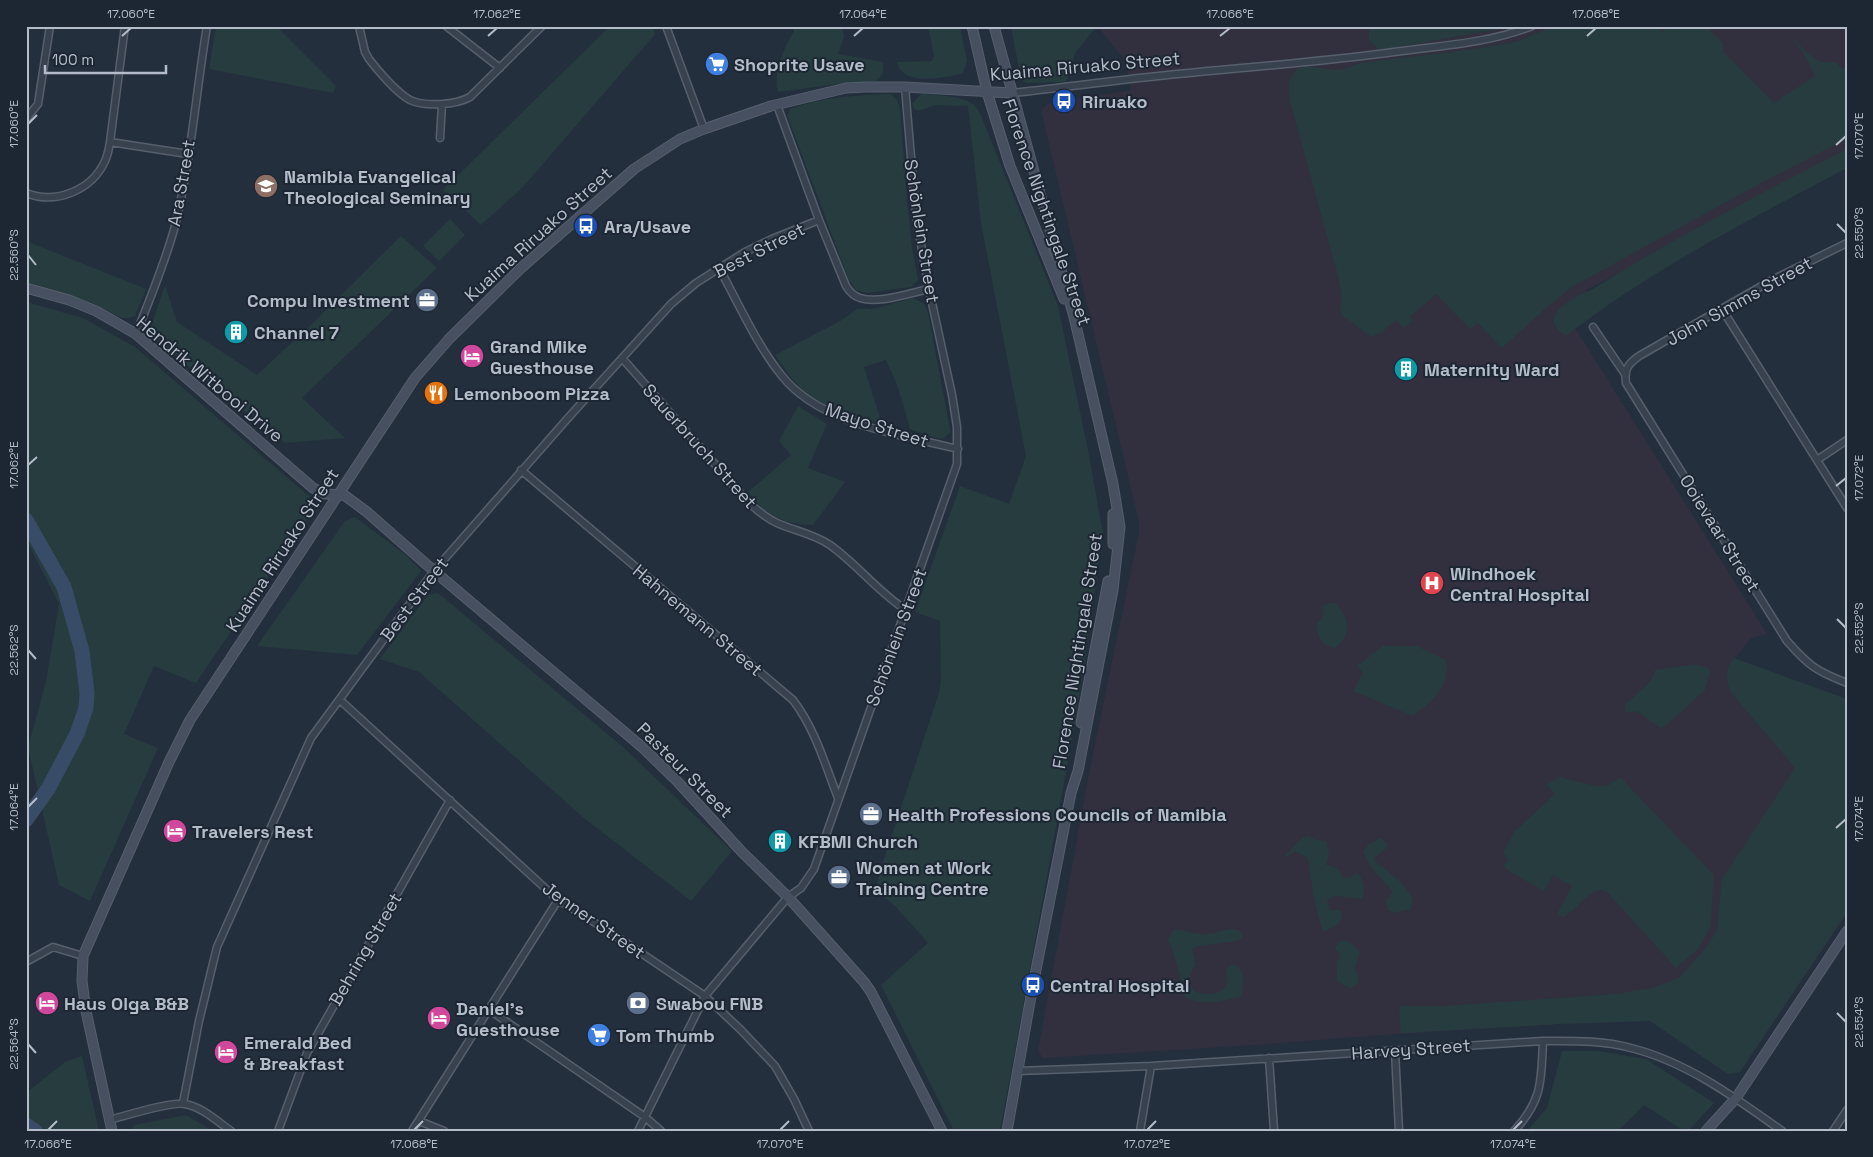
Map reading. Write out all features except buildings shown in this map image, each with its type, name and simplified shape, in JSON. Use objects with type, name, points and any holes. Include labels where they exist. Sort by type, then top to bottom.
[{"type":"main road","name":"Florence Nightingale Street","points":[[972,26],[987,92],[1018,187],[1066,304],[1109,485],[1114,540],[1112,564],[1073,770],[1071,793],[1007,1131]]},
{"type":"main road","name":"Florence Nightingale Street","points":[[994,26],[1074,317],[1113,484],[1120,527],[1113,590],[1078,771],[1071,793]]},
{"type":"main road","name":"Kuaima Riruako Street","points":[[112,1131],[86,1011],[82,981],[83,956],[181,736],[205,696],[337,494],[415,378],[449,339],[520,269],[634,169],[680,139],[777,105],[846,88],[905,87],[1012,93]]},
{"type":"main road","name":"Hendrik Witbooi Drive","points":[[26,288],[69,300],[96,311],[136,334],[313,488],[325,494],[337,494]]},
{"type":"main road","name":"Pasteur Street","points":[[337,494],[344,495],[367,512],[642,747],[676,780],[742,852],[788,897],[871,992],[942,1131]]},
{"type":"main road","points":[[1706,1131],[1736,1098],[1847,931]]},
{"type":"street","points":[[26,119],[38,104],[50,26]]},
{"type":"street","points":[[26,193],[45,198],[65,196],[79,189],[98,172],[106,160],[125,26]]},
{"type":"street","name":"Ara Street","points":[[136,334],[153,293],[174,228],[188,154],[207,26]]},
{"type":"street","points":[[359,26],[365,52],[369,59],[404,96],[416,102],[442,104],[459,102],[470,97],[541,27]]},
{"type":"street","points":[[446,26],[500,68]]},
{"type":"street","points":[[666,26],[704,129]]},
{"type":"street","name":"Kuaima Riruako Street","points":[[1012,93],[1158,76],[1365,56],[1493,38],[1516,33],[1532,26]]},
{"type":"street","name":"Schönlein Street","points":[[638,1131],[705,996],[788,897],[801,888],[811,874],[957,464],[958,449],[952,395],[929,289],[916,216],[905,87]]},
{"type":"street","points":[[440,138],[442,104]]},
{"type":"street","points":[[777,105],[819,220],[851,294],[858,298],[870,300],[929,289]]},
{"type":"street","points":[[110,142],[188,154]]},
{"type":"street","name":"Best Street","points":[[183,1103],[199,1021],[217,947],[311,738],[434,571],[521,470],[671,304],[696,283],[719,268],[772,239],[819,220]]},
{"type":"street","name":"John Simms Street","points":[[1625,374],[1626,367],[1632,361],[1774,279],[1847,243]]},
{"type":"street","name":"Mayo Street","points":[[719,268],[770,360],[783,377],[806,398],[836,416],[894,434],[958,449]]},
{"type":"street","points":[[1722,310],[1847,508]]},
{"type":"street","name":"Ooievaar Street","points":[[1593,327],[1625,374],[1626,383],[1787,641],[1804,661],[1821,673],[1847,683]]},
{"type":"street","name":"Sauerbruch Street","points":[[622,358],[749,503],[761,514],[778,524],[816,537],[830,545],[886,597],[906,610]]},
{"type":"street","points":[[1817,460],[1847,440]]},
{"type":"street","name":"Hahnemann Street","points":[[521,470],[793,700],[813,732],[838,798]]},
{"type":"street","name":"Jenner Street","points":[[340,700],[558,900],[614,934],[705,996],[775,1066],[794,1099],[809,1131]]},
{"type":"street","name":"Behring Street","points":[[278,1131],[311,1045],[450,800]]},
{"type":"street","points":[[412,1131],[558,900]]},
{"type":"street","points":[[26,962],[53,947],[83,956]]},
{"type":"street","points":[[488,1009],[645,1117],[661,1131]]},
{"type":"street","points":[[1514,1131],[1529,1112],[1539,1093],[1543,1041]]},
{"type":"street","name":"Harvey Street","points":[[1018,1071],[1152,1066],[1543,1041],[1602,1042],[1630,1047],[1674,1063],[1736,1098],[1782,1131]]},
{"type":"street","points":[[1395,1050],[1399,1131]]},
{"type":"street","points":[[1269,1058],[1274,1131]]},
{"type":"street","points":[[1140,1131],[1152,1066]]},
{"type":"street","points":[[109,1120],[183,1103],[198,1108],[231,1131]]},
{"type":"street","points":[[1833,1131],[1847,1110]]},
{"type":"street","points":[[419,1121],[444,1131]]},
{"type":"shaded area","name":"Windhoek Central Hospital","points":[[1097,26],[1847,26],[1847,154],[1586,290],[1599,310],[1575,328],[1767,634],[1751,638],[1734,659],[1847,699],[1847,913],[1740,1072],[1728,1074],[1650,1021],[1559,1024],[1043,1058],[1038,1051],[1090,769],[1139,532],[1139,522],[1041,110],[1048,104],[1131,90],[1126,61]]},
{"type":"green space","points":[[216,26],[276,26],[336,86],[333,93],[209,69]]},
{"type":"green space","points":[[610,26],[652,26],[655,34],[523,187],[481,225],[443,190]]},
{"type":"green space","points":[[793,26],[842,26],[844,37],[838,54],[883,62],[883,74],[876,81],[778,92],[778,69],[783,52],[794,31]]},
{"type":"green space","points":[[928,26],[960,26],[967,61],[963,73],[925,79],[907,75],[901,70],[897,62],[932,61],[934,56]]},
{"type":"green space","points":[[1011,26],[1097,26],[1075,53],[1068,78],[1065,82],[1026,83],[1021,80]]},
{"type":"green space","points":[[1369,26],[1517,26],[1380,50],[1369,40]]},
{"type":"green space","points":[[1554,26],[1658,26],[1662,32],[1671,26],[1706,26],[1723,43],[1723,51],[1774,103],[1815,76],[1792,36],[1816,59],[1822,62],[1836,62],[1842,69],[1847,66],[1847,139],[1774,176],[1573,286],[1502,348],[1478,323],[1470,329],[1436,294],[1410,317],[1413,320],[1404,328],[1396,320],[1381,333],[1371,337],[1342,315],[1340,311],[1342,299],[1338,276],[1290,101],[1289,86],[1294,72],[1302,67],[1330,70],[1341,69],[1360,63],[1516,42]]},
{"type":"green space","points":[[891,94],[897,100],[900,108],[912,248],[918,280],[911,287],[867,293],[856,290],[848,278],[787,115],[790,109],[827,99]]},
{"type":"green space","points":[[922,94],[963,99],[970,102],[980,113],[1058,306],[1089,455],[1103,534],[1069,756],[1000,1131],[954,1131],[881,985],[928,943],[896,907],[876,890],[879,874],[939,693],[941,681],[940,621],[915,612],[960,486],[1009,504],[1026,456],[981,223],[968,106],[936,105],[915,110],[912,104]]},
{"type":"green space","points":[[1847,149],[1847,168],[1667,267],[1566,336],[1555,326],[1554,318],[1557,312],[1572,299],[1689,233]]},
{"type":"green space","points":[[450,219],[465,235],[439,261],[423,246]]},
{"type":"green space","points":[[401,236],[437,268],[302,398],[345,438],[285,443],[156,341],[151,335],[151,327],[165,285],[177,322],[257,375]]},
{"type":"green space","points":[[26,241],[146,289],[135,316],[121,318],[87,301],[26,285]]},
{"type":"green space","points":[[913,298],[924,303],[928,313],[950,429],[950,432],[944,438],[939,439],[910,429],[898,387],[886,360],[864,367],[882,424],[853,417],[818,403],[798,385],[775,355],[842,320],[857,309],[873,309]]},
{"type":"green space","points":[[26,302],[83,318],[135,347],[310,497],[310,515],[196,683],[154,666],[124,734],[158,748],[90,901],[59,885],[28,747],[46,682],[59,604],[30,547],[26,546]]},
{"type":"green space","points":[[798,406],[827,424],[808,468],[845,482],[813,525],[792,523],[776,517],[762,507],[748,492],[791,455],[779,441]]},
{"type":"green space","points":[[355,517],[407,556],[421,571],[357,655],[257,646],[345,521]]},
{"type":"green space","points":[[438,593],[623,747],[732,851],[691,901],[584,818],[419,672],[380,659],[428,595]]},
{"type":"green space","points":[[1335,603],[1340,608],[1347,626],[1345,637],[1335,648],[1326,645],[1320,640],[1317,628],[1317,623],[1322,618],[1324,606]]},
{"type":"green space","points":[[1383,646],[1417,646],[1446,660],[1445,679],[1439,693],[1413,716],[1353,691],[1363,673],[1357,666]]},
{"type":"green space","points":[[1734,658],[1847,699],[1847,912],[1740,1072],[1728,1074],[1650,1021],[1401,1033],[1399,1006],[1443,1006],[1616,994],[1652,988],[1679,978],[1708,945],[1717,930],[1722,879],[1795,768],[1730,691],[1727,674]]},
{"type":"green space","points":[[1696,664],[1708,668],[1710,673],[1705,690],[1667,725],[1661,728],[1636,711],[1627,713],[1625,705],[1651,681],[1655,670]]},
{"type":"green space","points":[[1559,777],[1596,786],[1609,785],[1620,777],[1714,875],[1710,928],[1698,949],[1676,968],[1608,893],[1603,890],[1592,893],[1563,917],[1557,914],[1572,886],[1553,875],[1544,891],[1507,870],[1504,866],[1508,859],[1503,853],[1514,832],[1555,794],[1547,785]]},
{"type":"green space","points":[[1310,836],[1315,840],[1326,841],[1329,853],[1326,865],[1339,869],[1342,877],[1348,878],[1357,873],[1364,885],[1362,898],[1334,896],[1327,901],[1330,910],[1340,910],[1342,918],[1338,924],[1323,931],[1314,895],[1308,858],[1295,851],[1285,858],[1302,838]]},
{"type":"green space","points":[[1380,838],[1387,843],[1388,847],[1375,857],[1375,861],[1396,878],[1409,893],[1413,899],[1411,909],[1394,913],[1388,910],[1386,901],[1393,891],[1372,868],[1363,851],[1368,845]]},
{"type":"green space","points":[[1179,929],[1201,934],[1212,934],[1230,929],[1238,930],[1242,933],[1242,938],[1237,941],[1198,946],[1192,950],[1196,964],[1189,976],[1191,986],[1198,993],[1218,992],[1227,985],[1226,973],[1233,964],[1242,974],[1242,996],[1206,1002],[1199,1002],[1185,997],[1176,961],[1168,940],[1173,930]]},
{"type":"green space","points":[[1343,940],[1355,946],[1360,952],[1355,968],[1359,979],[1357,984],[1350,989],[1337,981],[1337,963],[1340,954],[1335,948]]},
{"type":"green space","points":[[1562,1051],[1598,1051],[1646,1059],[1714,1103],[1688,1131],[1684,1131],[1644,1105],[1618,1131],[1527,1131],[1547,1108]]},
{"type":"green space","points":[[82,1056],[99,1131],[26,1131],[26,1093],[65,1062]]},
{"type":"green space","points":[[186,1115],[213,1131],[129,1131],[134,1125]]},
{"type":"waterway","points":[[26,520],[64,587],[82,651],[87,693],[86,708],[77,734],[48,789],[26,820]]},
{"type":"waterway","points":[[26,1125],[35,1131]]},
{"type":"place","name":"Shoprite Usave","points":[[717,64]]},
{"type":"place","name":"Riruako","points":[[1064,101]]},
{"type":"place","name":"Namibia Evangelical Theological Seminary","points":[[266,186]]},
{"type":"place","name":"Ara/Usave","points":[[586,226]]},
{"type":"place","name":"Compu Investment","points":[[427,300]]},
{"type":"place","name":"Channel 7","points":[[236,332]]},
{"type":"place","name":"Grand Mike Guesthouse","points":[[472,356]]},
{"type":"place","name":"Maternity Ward","points":[[1406,369]]},
{"type":"place","name":"Lemonboom Pizza","points":[[436,393]]},
{"type":"place","name":"Windhoek Central Hospital","points":[[1432,583]]},
{"type":"place","name":"Health Professions Councils of Namibia","points":[[871,814]]},
{"type":"place","name":"Travelers Rest","points":[[175,831]]},
{"type":"place","name":"KFBMI Church","points":[[780,841]]},
{"type":"place","name":"Women at Work Training Centre","points":[[839,877]]},
{"type":"place","name":"Central Hospital","points":[[1033,985]]},
{"type":"place","name":"Haus Olga B&B","points":[[47,1003]]},
{"type":"place","name":"Swabou FNB","points":[[638,1003]]},
{"type":"place","name":"Daniel's Guesthouse","points":[[439,1018]]},
{"type":"place","name":"Tom Thumb","points":[[599,1035]]},
{"type":"place","name":"Emerald Bed & Breakfast","points":[[226,1052]]}]
